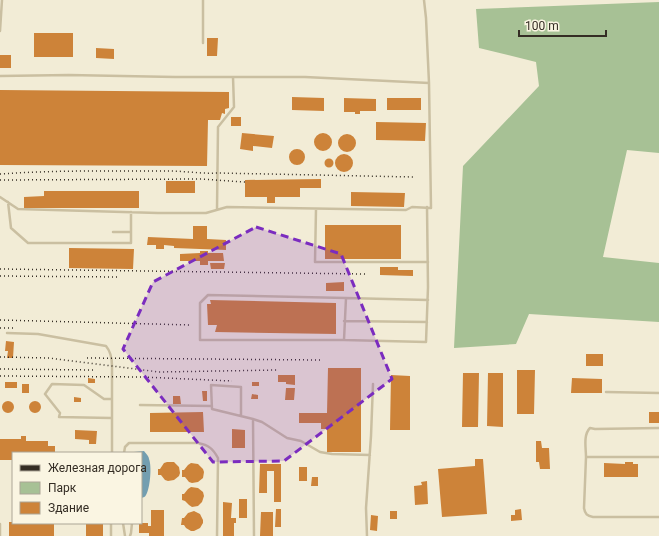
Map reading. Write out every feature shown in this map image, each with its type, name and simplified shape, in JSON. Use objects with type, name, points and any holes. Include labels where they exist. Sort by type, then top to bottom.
[{"type":"lane","points":[[0,31],[2,0]]},
{"type":"lane","points":[[203,0],[203,43]]},
{"type":"lane","points":[[0,197],[18,209],[132,212],[206,213],[227,207],[406,210],[412,207],[432,208],[429,83],[424,0]]},
{"type":"lane","points":[[0,76],[69,75],[305,77],[429,83]]},
{"type":"lane","points":[[217,210],[218,127],[234,107],[233,77]]},
{"type":"lane","points":[[8,202],[11,228],[28,243],[131,243],[132,212]]},
{"type":"lane","points":[[427,207],[428,300],[426,342],[344,340],[200,340],[200,303],[208,295],[428,300]]},
{"type":"lane","points":[[316,209],[315,262],[428,262]]},
{"type":"lane","points":[[113,232],[131,232]]},
{"type":"lane","points":[[344,340],[346,298]]},
{"type":"lane","points":[[344,321],[427,322]]},
{"type":"lane","points":[[7,333],[38,334],[106,346],[110,351],[112,358],[112,452]]},
{"type":"lane","points":[[112,399],[104,399],[84,385],[52,384],[46,394],[60,413],[59,417],[112,418]]},
{"type":"lane","points":[[367,536],[366,508],[373,384]]},
{"type":"lane","points":[[241,416],[241,387],[211,385],[212,409],[262,422],[288,438],[302,441],[320,452],[332,454],[370,455]]},
{"type":"lane","points":[[606,392],[659,392]]},
{"type":"lane","points":[[140,405],[212,406]]},
{"type":"lane","points":[[253,419],[254,536]]},
{"type":"lane","points":[[659,428],[590,428],[587,431],[584,508],[585,513],[588,516],[593,517],[659,517]]},
{"type":"lane","points":[[124,452],[125,447],[129,443],[198,443],[206,444],[214,451],[218,458],[217,536]]},
{"type":"lane","points":[[586,457],[659,457]]},
{"type":"lane","points":[[0,524],[0,536]]},
{"type":"lane","points":[[111,524],[111,536]]},
{"type":"lane","points":[[123,524],[125,536]]},
{"type":"lane","points":[[130,536],[132,524]]},
{"type":"highlighted area","points":[[256,227],[341,254],[392,379],[284,461],[213,462],[123,349],[153,282]]},
{"type":"green space","points":[[659,2],[659,153],[627,150],[603,257],[659,263],[659,322],[529,314],[516,344],[454,348],[463,166],[539,86],[536,62],[479,48],[476,9]]},
{"type":"water","points":[[144,451],[150,462],[149,488],[145,496],[142,498],[142,452],[134,452]]},
{"type":"building","points":[[34,33],[73,33],[73,57],[34,57]]},
{"type":"building","points":[[207,38],[218,38],[217,56],[207,56]]},
{"type":"building","points":[[96,48],[114,49],[114,59],[96,58]]},
{"type":"building","points":[[0,55],[11,55],[11,68],[0,68]]},
{"type":"building","points":[[0,90],[229,92],[229,108],[225,109],[225,114],[222,113],[220,120],[208,120],[207,166],[0,165]]},
{"type":"building","points":[[292,97],[324,98],[324,111],[292,110]]},
{"type":"building","points":[[344,98],[376,99],[376,111],[360,111],[360,114],[355,114],[355,112],[344,112]]},
{"type":"building","points":[[387,98],[421,98],[421,110],[387,110]]},
{"type":"building","points":[[231,117],[241,117],[241,126],[231,126]]},
{"type":"building","points":[[376,122],[426,123],[425,141],[376,140]]},
{"type":"building","points":[[242,133],[274,136],[272,148],[253,146],[253,151],[240,149]]},
{"type":"building","points":[[323,133],[329,136],[332,142],[329,148],[323,151],[317,148],[314,142],[317,136]]},
{"type":"building","points":[[347,134],[353,137],[356,143],[353,149],[347,152],[341,149],[338,143],[341,137]]},
{"type":"building","points":[[297,149],[303,151],[305,157],[303,163],[297,165],[291,163],[289,157],[291,151]]},
{"type":"building","points":[[344,154],[350,157],[353,163],[350,169],[344,172],[338,169],[335,163],[338,157]]},
{"type":"building","points":[[327,159],[331,159],[333,163],[331,167],[327,167],[325,165],[325,161]]},
{"type":"building","points":[[321,179],[321,188],[300,188],[300,197],[275,197],[275,203],[267,203],[267,197],[245,197],[245,180]]},
{"type":"building","points":[[166,181],[195,181],[195,193],[166,193]]},
{"type":"building","points":[[44,191],[139,191],[139,208],[24,208],[24,197],[44,196]]},
{"type":"building","points":[[351,192],[405,193],[404,207],[351,206]]},
{"type":"building","points":[[325,225],[401,225],[401,259],[325,259]]},
{"type":"building","points":[[193,226],[207,226],[207,239],[226,240],[226,250],[174,248],[174,246],[164,245],[164,249],[156,249],[156,245],[147,245],[148,237],[193,239]]},
{"type":"building","points":[[69,248],[134,249],[133,269],[69,268]]},
{"type":"building","points":[[200,251],[208,251],[208,253],[223,253],[224,261],[208,261],[208,265],[200,265],[200,261],[180,261],[180,254],[200,253]]},
{"type":"building","points":[[210,263],[225,263],[224,269],[211,269]]},
{"type":"building","points":[[380,267],[398,267],[398,270],[413,270],[413,276],[380,275]]},
{"type":"building","points":[[344,282],[344,291],[326,291],[326,283]]},
{"type":"building","points":[[210,300],[336,303],[336,334],[215,332],[217,325],[208,325],[207,304],[211,304]]},
{"type":"building","points":[[6,341],[14,342],[13,358],[7,358],[8,351],[5,351]]},
{"type":"building","points":[[586,354],[603,354],[603,366],[586,366]]},
{"type":"building","points":[[328,368],[361,368],[361,452],[327,452],[327,429],[321,429],[321,423],[299,423],[299,413],[327,413]]},
{"type":"building","points":[[517,370],[535,370],[534,414],[517,414]]},
{"type":"building","points":[[463,373],[479,373],[478,427],[462,427]]},
{"type":"building","points":[[488,373],[503,373],[503,427],[487,426]]},
{"type":"building","points":[[278,375],[295,375],[295,385],[286,384],[286,382],[278,382]]},
{"type":"building","points":[[391,375],[410,376],[410,430],[390,430]]},
{"type":"building","points":[[88,378],[95,379],[95,383],[88,383]]},
{"type":"building","points":[[572,378],[602,379],[602,393],[571,393]]},
{"type":"building","points":[[5,382],[17,382],[17,388],[5,388]]},
{"type":"building","points":[[252,382],[259,382],[259,386],[252,386]]},
{"type":"building","points":[[22,384],[29,384],[29,393],[22,393]]},
{"type":"building","points":[[286,388],[295,388],[294,400],[285,400]]},
{"type":"building","points":[[202,391],[207,391],[207,401],[203,401]]},
{"type":"building","points":[[252,394],[258,395],[258,399],[251,399]]},
{"type":"building","points":[[173,396],[180,396],[181,404],[173,404]]},
{"type":"building","points":[[74,397],[81,398],[81,402],[74,402]]},
{"type":"building","points":[[6,401],[10,401],[14,407],[10,413],[6,413],[2,409],[2,405]]},
{"type":"building","points":[[33,401],[37,401],[41,407],[37,413],[33,413],[29,409],[29,405]]},
{"type":"building","points":[[203,412],[204,432],[150,432],[150,413]]},
{"type":"building","points":[[649,412],[659,412],[659,423],[649,423]]},
{"type":"building","points":[[232,429],[245,430],[245,448],[232,448]]},
{"type":"building","points":[[75,430],[97,431],[96,444],[89,444],[89,440],[75,439]]},
{"type":"building","points":[[21,436],[26,436],[26,441],[48,441],[48,446],[55,446],[55,452],[12,452],[12,460],[0,460],[0,439],[21,439]]},
{"type":"building","points":[[536,441],[541,441],[542,448],[549,448],[550,469],[540,469],[539,462],[536,462]]},
{"type":"building","points":[[475,459],[483,459],[487,514],[442,517],[438,469],[475,466]]},
{"type":"building","points":[[174,462],[179,467],[179,476],[174,480],[168,481],[161,475],[158,475],[158,469],[160,469],[164,463]]},
{"type":"building","points":[[625,462],[633,462],[633,464],[638,464],[638,477],[604,477],[604,463],[625,464]]},
{"type":"building","points":[[191,463],[198,464],[203,469],[203,478],[198,482],[192,483],[185,477],[182,477],[182,470],[184,470]]},
{"type":"building","points":[[260,464],[281,464],[281,502],[274,502],[274,471],[267,471],[267,493],[259,493]]},
{"type":"building","points":[[299,467],[307,467],[307,481],[299,481]]},
{"type":"building","points":[[312,477],[318,477],[318,486],[311,486]]},
{"type":"building","points":[[427,481],[428,504],[415,505],[414,486],[422,485],[421,482]]},
{"type":"building","points":[[191,487],[198,488],[203,492],[204,496],[202,502],[198,506],[192,507],[182,500],[182,494],[184,494]]},
{"type":"building","points":[[239,499],[247,499],[247,518],[239,518]]},
{"type":"building","points":[[223,502],[232,503],[231,518],[236,518],[236,523],[234,523],[234,536],[223,536]]},
{"type":"building","points":[[276,509],[281,509],[281,527],[275,527]]},
{"type":"building","points":[[521,509],[522,520],[511,521],[511,515],[515,515],[515,510]]},
{"type":"building","points":[[151,510],[164,510],[164,536],[149,536],[149,533],[139,533],[139,524],[148,523],[148,526],[151,526]]},
{"type":"building","points":[[194,511],[200,514],[203,523],[200,528],[191,531],[184,525],[181,525],[182,518],[184,518],[188,513]]},
{"type":"building","points":[[390,511],[397,511],[397,519],[390,519]]},
{"type":"building","points":[[261,512],[273,512],[273,536],[260,536]]},
{"type":"building","points":[[371,515],[378,516],[377,531],[370,530]]},
{"type":"building","points":[[9,522],[12,522],[12,524],[54,524],[54,536],[9,536]]},
{"type":"building","points":[[86,524],[103,524],[103,536],[86,536]]},
{"type":"railway","points":[[0,174],[63,171],[169,171],[414,177]]},
{"type":"railway","points":[[0,180],[200,179],[245,182]]},
{"type":"railway","points":[[0,269],[365,274]]},
{"type":"railway","points":[[0,276],[118,277]]},
{"type":"railway","points":[[0,320],[191,325]]},
{"type":"railway","points":[[0,328],[15,328]]},
{"type":"railway","points":[[0,357],[49,358],[159,372],[278,370]]},
{"type":"railway","points":[[87,358],[320,360]]},
{"type":"railway","points":[[0,369],[94,370]]},
{"type":"railway","points":[[0,376],[143,377],[232,381]]}]
